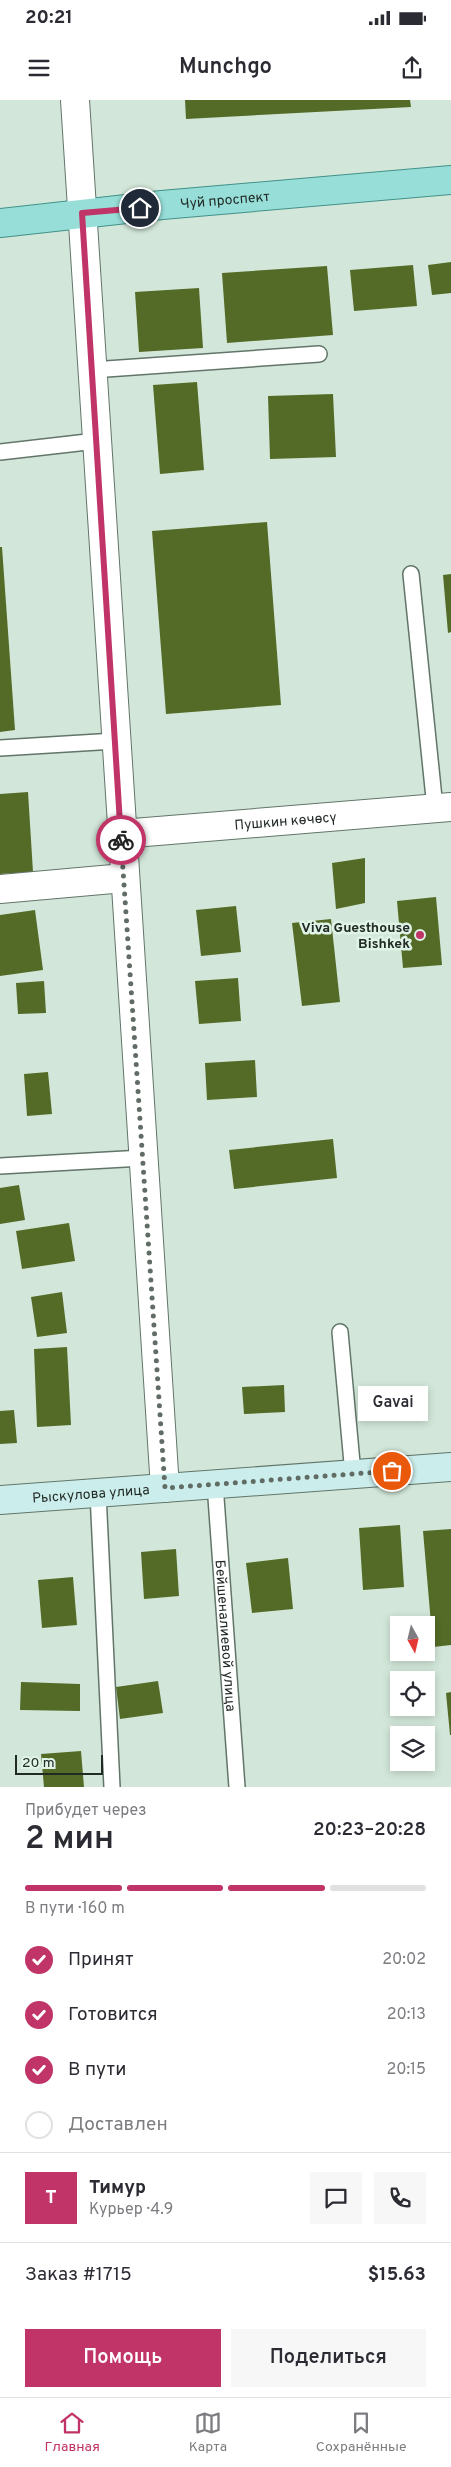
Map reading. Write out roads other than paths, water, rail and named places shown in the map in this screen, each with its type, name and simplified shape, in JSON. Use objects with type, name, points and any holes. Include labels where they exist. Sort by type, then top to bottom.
[{"type":"main road","name":"Чуй проспект","points":[[0,223],[82,213],[451,180]]},
{"type":"main road","name":"Рыскулова улица","points":[[0,1500],[451,1467]]},
{"type":"street","points":[[75,100],[121,834],[165,1488]]},
{"type":"street","name":"Пушкин көчөсү","points":[[121,834],[443,808]]},
{"type":"street","points":[[0,889],[124,878]]},
{"type":"lane","points":[[92,370],[318,354]]},
{"type":"lane","points":[[0,452],[96,441]]},
{"type":"lane","points":[[411,574],[443,808]]},
{"type":"lane","points":[[0,748],[115,741]]},
{"type":"lane","points":[[0,1166],[143,1158]]},
{"type":"lane","points":[[340,1332],[353,1474]]},
{"type":"lane","name":"Бейшеналиевой улица","points":[[215,1484],[237,1787]]},
{"type":"lane","points":[[98,1493],[112,1787]]},
{"type":"place","name":"Viva Guesthouse Bishkek","points":[[420,935]]},
{"type":"place","name":"Gavai","points":[[392,1471]]}]
